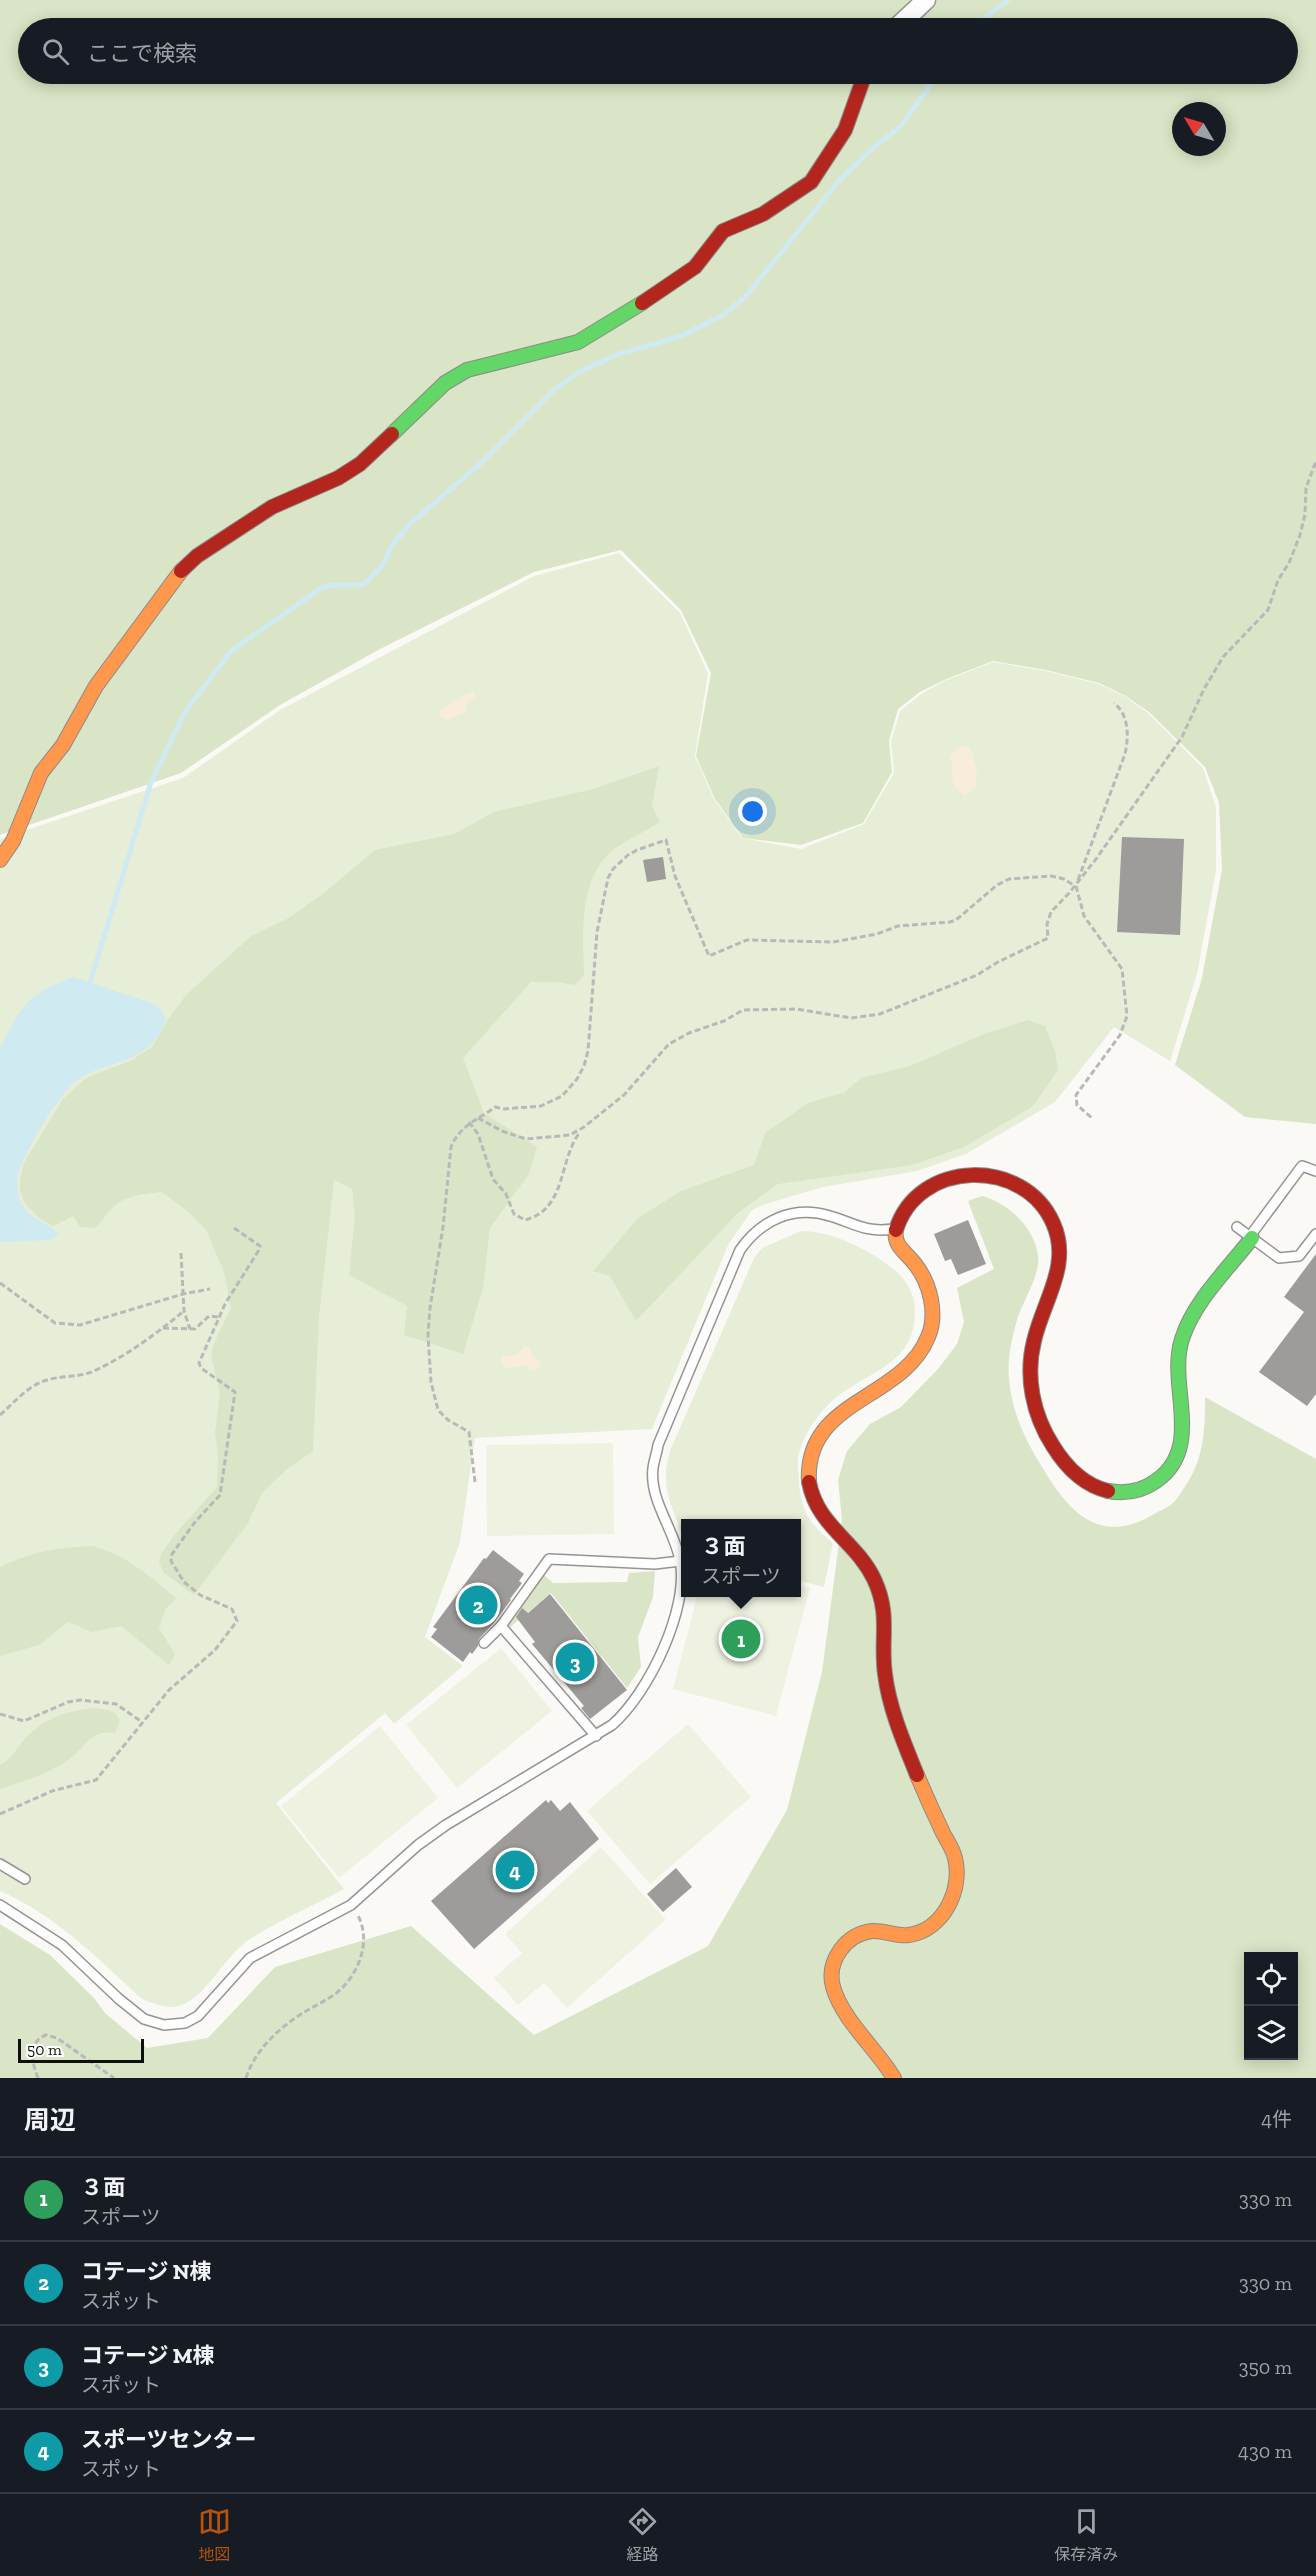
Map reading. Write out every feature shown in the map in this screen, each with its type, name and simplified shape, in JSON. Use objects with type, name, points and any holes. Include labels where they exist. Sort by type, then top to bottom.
[{"type":"street","points":[[907,18],[926,0]]},
{"type":"street","points":[[0,860],[13,841],[41,772],[63,746],[96,686],[182,570],[197,556],[272,507],[338,478],[360,464],[445,383],[467,370],[483,364],[554,350],[578,342],[686,274],[695,267],[723,231],[763,214],[811,182],[845,130],[854,110],[861,84]]},
{"type":"street","points":[[894,2078],[837,1995],[832,1971],[835,1959],[845,1944],[861,1934],[873,1931],[909,1935],[931,1925],[949,1906],[954,1895],[957,1869],[955,1857],[909,1760],[890,1694],[884,1662],[884,1612],[875,1579],[862,1556],[831,1528],[818,1511],[810,1491],[809,1470],[813,1449],[829,1421],[908,1369],[921,1353],[929,1335],[932,1309],[927,1283],[913,1261],[899,1247],[895,1229],[902,1215],[923,1191],[937,1183],[960,1176],[983,1174],[999,1177],[1020,1187],[1039,1202],[1055,1229],[1060,1261],[1054,1292],[1040,1320],[1032,1351],[1030,1378],[1035,1406],[1051,1444],[1067,1466],[1097,1488],[1120,1493],[1143,1489],[1153,1484],[1176,1458],[1183,1436],[1184,1416],[1179,1365],[1181,1342],[1191,1320],[1251,1237]]},
{"type":"lane","points":[[1251,1237],[1302,1166],[1316,1171]]},
{"type":"lane","points":[[0,1905],[62,1945],[119,1999],[144,2019],[171,2026],[185,2023],[198,2016],[240,1968],[262,1950],[351,1905],[418,1845],[446,1825],[596,1736],[622,1716],[646,1683],[680,1601],[680,1561],[659,1503],[652,1468],[658,1445],[740,1250],[755,1232],[773,1219],[803,1212],[833,1217],[858,1228],[895,1229]]},
{"type":"lane","points":[[1237,1227],[1279,1258],[1299,1256],[1316,1234]]},
{"type":"lane","points":[[484,1643],[501,1626],[549,1559],[655,1564],[680,1561]]},
{"type":"lane","points":[[501,1626],[596,1736]]},
{"type":"lane","points":[[0,1864],[25,1879]]},
{"type":"path","points":[[477,1118],[502,1131],[526,1139],[560,1137],[577,1132],[624,1095],[669,1044],[688,1033],[719,1023],[749,1009],[806,1010],[851,1018],[880,1014],[977,975],[998,962],[1048,938],[1047,924],[1051,912],[1076,886],[1182,736],[1204,689],[1223,657],[1268,610],[1278,580],[1300,535],[1305,514],[1306,488],[1316,461]]},
{"type":"path","points":[[1092,1118],[1077,1106],[1076,1095],[1124,1028],[1126,1007],[1122,969],[1084,916],[1076,886],[1128,742],[1125,720],[1122,712],[1114,703]]},
{"type":"path","points":[[475,1482],[469,1432],[448,1420],[438,1410],[431,1382],[428,1335],[430,1308],[443,1227],[452,1147],[455,1138],[469,1122],[495,1107],[530,1108],[556,1100],[566,1093],[582,1072],[588,1050],[597,932],[604,888],[613,869],[637,850],[666,840],[675,876],[709,956],[747,940],[833,942],[877,934],[898,926],[950,922],[956,920],[997,885],[1009,879],[1051,876],[1064,879],[1076,886]]},
{"type":"path","points":[[469,1122],[478,1134],[493,1179],[506,1194],[514,1214],[525,1220],[543,1212],[554,1199],[573,1142],[584,1127]]},
{"type":"path","points":[[0,1814],[52,1791],[96,1780],[169,1690],[220,1645],[237,1621],[232,1609],[212,1601],[184,1582],[171,1562],[172,1554],[222,1489],[235,1392],[201,1368],[199,1363],[219,1317],[259,1250],[260,1246],[234,1228]]},
{"type":"path","points":[[181,1253],[184,1311],[190,1329]]},
{"type":"path","points":[[0,1283],[52,1321],[67,1326],[80,1325],[183,1294],[210,1289]]},
{"type":"path","points":[[0,1415],[19,1395],[37,1384],[57,1378],[82,1376],[95,1371],[164,1328],[184,1311]]},
{"type":"path","points":[[164,1328],[195,1329],[212,1315],[219,1317]]},
{"type":"path","points":[[0,1714],[24,1721],[68,1702],[80,1700],[116,1704],[142,1722]]},
{"type":"path","points":[[246,2078],[251,2063],[270,2038],[299,2015],[335,1994],[358,1965],[365,1937],[362,1922],[351,1905]]},
{"type":"path","points":[[38,2078],[33,2060],[33,2046],[36,2040],[46,2035],[57,2038],[114,2078]]},
{"type":"green space","points":[[0,0],[1316,0],[1316,1124],[1245,1117],[1175,1065],[1202,978],[1222,869],[1219,803],[1205,767],[1149,712],[1124,695],[1099,683],[1046,670],[993,661],[920,692],[898,709],[889,741],[892,772],[863,823],[801,845],[743,838],[715,799],[696,756],[711,673],[681,610],[621,550],[534,572],[380,649],[280,705],[181,773],[0,835]]},
{"type":"green space","points":[[619,553],[680,613],[708,673],[695,756],[714,799],[742,838],[801,849],[864,824],[894,773],[891,741],[900,711],[921,694],[944,681],[993,662],[1046,671],[1099,684],[1124,696],[1148,713],[1203,768],[1216,807],[1216,871],[1197,974],[1170,1061],[1114,1027],[1055,1102],[966,1154],[917,1171],[823,1187],[752,1210],[728,1245],[652,1429],[475,1438],[460,1542],[425,1637],[463,1666],[394,1724],[385,1713],[276,1803],[344,1889],[247,1941],[191,2000],[177,2006],[167,2007],[156,2004],[142,1999],[58,1925],[40,1912],[0,1891],[0,839],[183,778],[280,710],[534,576]]},
{"type":"green space","points":[[659,766],[652,806],[660,822],[611,852],[597,870],[591,883],[584,914],[584,975],[575,985],[531,982],[463,1058],[484,1113],[537,1147],[529,1174],[490,1228],[483,1288],[463,1354],[404,1335],[407,1306],[349,1275],[355,1216],[352,1189],[334,1180],[319,1316],[313,1451],[286,1470],[262,1493],[248,1523],[194,1595],[164,1573],[159,1563],[161,1554],[176,1533],[217,1487],[218,1457],[215,1432],[220,1393],[211,1356],[214,1343],[231,1308],[224,1272],[206,1230],[187,1211],[162,1192],[135,1196],[116,1204],[95,1228],[80,1227],[73,1216],[53,1226],[39,1218],[24,1202],[20,1192],[20,1179],[24,1163],[63,1099],[86,1078],[132,1060],[152,1047],[186,995],[251,936],[287,919],[324,893],[375,850],[454,834],[494,812],[593,789]]},
{"type":"green space","points":[[1028,1020],[1045,1026],[1055,1051],[1058,1070],[1033,1106],[964,1147],[912,1165],[778,1184],[739,1212],[636,1321],[610,1276],[593,1271],[638,1218],[681,1191],[754,1165],[765,1133],[808,1103],[845,1092],[861,1078],[910,1066],[984,1034]]},
{"type":"green space","points":[[982,1196],[1010,1210],[1025,1226],[1036,1245],[1037,1271],[1019,1313],[1010,1349],[1010,1390],[1020,1424],[1036,1457],[1063,1498],[1087,1519],[1101,1525],[1117,1527],[1134,1523],[1173,1503],[1196,1467],[1204,1433],[1205,1397],[1316,1459],[1316,2078],[0,2078],[0,1924],[50,1955],[94,1998],[105,2013],[147,2048],[208,2038],[275,1967],[411,1926],[534,2035],[708,1946],[787,1810],[822,1672],[842,1520],[838,1480],[847,1451],[870,1424],[901,1407],[938,1369],[957,1344],[964,1322],[957,1288],[994,1269],[968,1201]]},
{"type":"green space","points":[[801,1231],[825,1234],[849,1242],[882,1261],[905,1281],[913,1298],[915,1310],[913,1330],[907,1345],[885,1367],[842,1394],[823,1410],[813,1423],[799,1453],[800,1493],[805,1510],[813,1524],[833,1543],[824,1587],[801,1581],[801,1519],[681,1519],[681,1534],[669,1499],[666,1477],[670,1451],[754,1258],[762,1248]]},
{"type":"green space","points":[[613,1443],[614,1534],[487,1536],[486,1445]]},
{"type":"green space","points":[[92,1546],[127,1561],[176,1598],[165,1610],[159,1628],[175,1654],[169,1665],[121,1626],[92,1632],[68,1622],[39,1645],[0,1656],[0,1567],[45,1551]]},
{"type":"green space","points":[[655,1571],[653,1597],[638,1637],[641,1667],[627,1688],[551,1593],[509,1628],[506,1625],[544,1575],[553,1583],[627,1582],[629,1573]]},
{"type":"green space","points":[[801,1586],[810,1588],[776,1716],[673,1689],[697,1597],[801,1597]]},
{"type":"green space","points":[[501,1648],[552,1711],[457,1788],[406,1725]]},
{"type":"green space","points":[[95,1708],[113,1711],[120,1720],[115,1733],[106,1732],[94,1736],[54,1769],[0,1789],[0,1765],[11,1757],[38,1727],[64,1714]]},
{"type":"green space","points":[[688,1724],[751,1797],[650,1884],[587,1811]]},
{"type":"green space","points":[[380,1726],[438,1798],[339,1878],[281,1806]]},
{"type":"green space","points":[[601,1847],[666,1920],[567,2008],[544,1983],[518,2005],[494,1978],[522,1953],[505,1934]]},
{"type":"sand","points":[[475,692],[475,697],[466,703],[466,712],[447,720],[440,716],[439,711]]},
{"type":"sand","points":[[961,746],[970,748],[977,769],[976,786],[965,796],[953,781],[949,756]]},
{"type":"sand","points":[[525,1346],[531,1349],[532,1356],[541,1361],[538,1369],[531,1370],[524,1365],[507,1369],[502,1364],[502,1356],[516,1355]]},
{"type":"water","points":[[73,977],[154,1004],[162,1010],[166,1020],[149,1047],[127,1060],[88,1074],[68,1089],[42,1126],[21,1166],[18,1190],[21,1203],[29,1213],[59,1235],[50,1240],[0,1242],[0,1047],[18,1014],[31,999],[45,989]]},
{"type":"building","points":[[1122,837],[1184,839],[1180,935],[1117,932]]},
{"type":"building","points":[[663,857],[666,879],[647,882],[643,860]]},
{"type":"building","points":[[968,1220],[986,1264],[958,1275],[951,1259],[945,1261],[934,1234]]},
{"type":"building","points":[[1316,1254],[1316,1394],[1307,1406],[1259,1372],[1304,1312],[1284,1297]]},
{"type":"building","points":[[493,1550],[524,1574],[519,1581],[522,1583],[494,1623],[479,1639],[478,1646],[463,1662],[431,1637],[437,1629],[433,1627],[484,1558],[486,1559]]},
{"type":"building","points":[[550,1594],[627,1690],[590,1719],[581,1708],[584,1706],[532,1644],[535,1642],[516,1617],[522,1608],[528,1613]]},
{"type":"building","points":[[546,1800],[548,1803],[551,1800],[560,1811],[570,1802],[599,1839],[474,1949],[431,1901]]},
{"type":"building","points":[[676,1868],[692,1887],[663,1912],[647,1894]]},
{"type":"waterway","points":[[985,18],[1008,0]]},
{"type":"waterway","points":[[90,983],[151,782],[185,712],[231,651],[323,587],[363,585],[382,566],[392,545],[411,523],[481,463],[554,390],[579,372],[616,355],[681,336],[723,315],[745,297],[839,181],[874,147],[901,126],[931,84]]},
{"type":"traffic: fast","points":[[392,434],[445,383],[467,370],[578,342],[642,303]]},
{"type":"traffic: fast","points":[[1108,1491],[1127,1492],[1145,1487],[1156,1481],[1171,1467],[1179,1451],[1182,1433],[1178,1376],[1182,1339],[1187,1325],[1212,1286],[1252,1238]]},
{"type":"traffic: slow","points":[[0,860],[13,841],[41,773],[63,745],[96,686],[181,571]]},
{"type":"traffic: slow","points":[[809,1482],[812,1455],[822,1433],[857,1402],[898,1375],[915,1358],[928,1337],[932,1319],[931,1299],[925,1280],[915,1264],[898,1245],[896,1230]]},
{"type":"traffic: slow","points":[[894,2078],[844,2011],[833,1987],[832,1968],[840,1950],[854,1937],[872,1931],[904,1935],[921,1932],[941,1917],[948,1907],[956,1883],[957,1870],[954,1855],[917,1775]]},
{"type":"traffic: jam","points":[[642,303],[695,267],[723,231],[763,214],[811,182],[845,130],[861,84]]},
{"type":"traffic: jam","points":[[181,571],[197,556],[272,507],[338,478],[360,464],[392,434]]},
{"type":"traffic: jam","points":[[896,1230],[908,1207],[926,1190],[948,1179],[972,1175],[996,1177],[1019,1186],[1039,1201],[1053,1223],[1058,1238],[1059,1254],[1054,1283],[1038,1326],[1031,1355],[1031,1382],[1036,1409],[1046,1434],[1064,1461],[1083,1480],[1108,1491]]},
{"type":"traffic: jam","points":[[809,1482],[820,1510],[866,1566],[879,1592],[884,1616],[884,1661],[887,1687],[898,1725],[917,1775]]},
{"type":"place","name":"コテージ N棟","points":[[478,1605]]},
{"type":"place","name":"３面","points":[[741,1639]]},
{"type":"place","name":"コテージ M棟","points":[[575,1662]]},
{"type":"place","name":"スポーツセンター","points":[[515,1870]]}]
